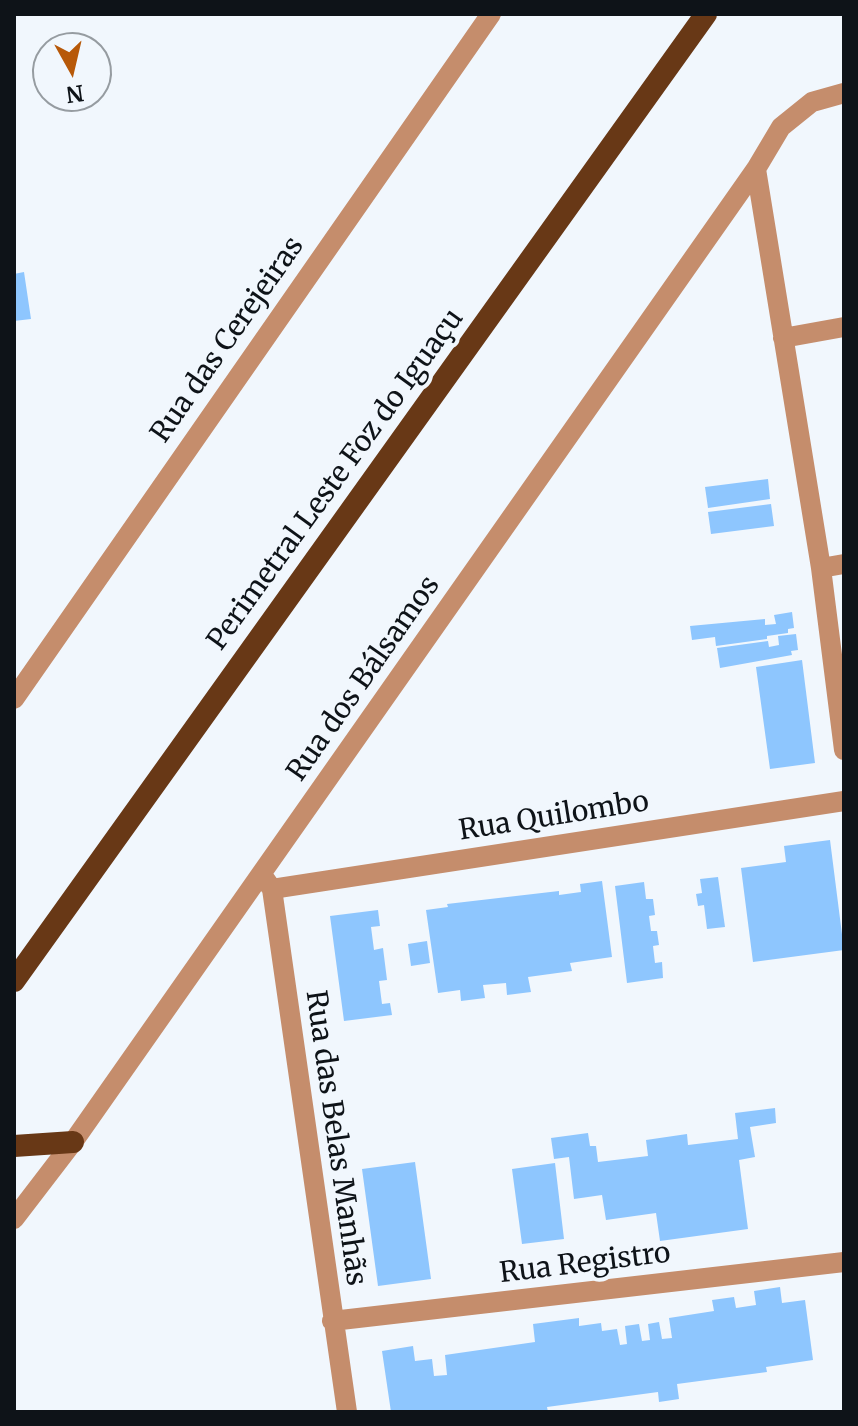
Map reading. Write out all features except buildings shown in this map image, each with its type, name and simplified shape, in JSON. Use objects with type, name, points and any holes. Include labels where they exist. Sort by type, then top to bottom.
[{"type":"highway","name":"Perimetral Leste Foz do Iguaçu","points":[[14,981],[706,14]]},
{"type":"highway","points":[[14,1146],[73,1142]]},
{"type":"street","name":"Rua das Cerejeiras","points":[[14,699],[491,14]]},
{"type":"street","name":"Rua dos Bálsamos","points":[[14,1219],[266,882],[756,169],[781,127],[812,102],[844,93]]},
{"type":"street","points":[[756,169],[821,568],[844,750]]},
{"type":"street","points":[[783,338],[844,327]]},
{"type":"street","points":[[821,568],[844,564]]},
{"type":"street","name":"Rua Quilombo","points":[[266,882],[844,801]]},
{"type":"street","name":"Rua das Belas Manhãs","points":[[266,882],[347,1412]]},
{"type":"street","name":"Rua Registro","points":[[332,1321],[844,1262]]}]
